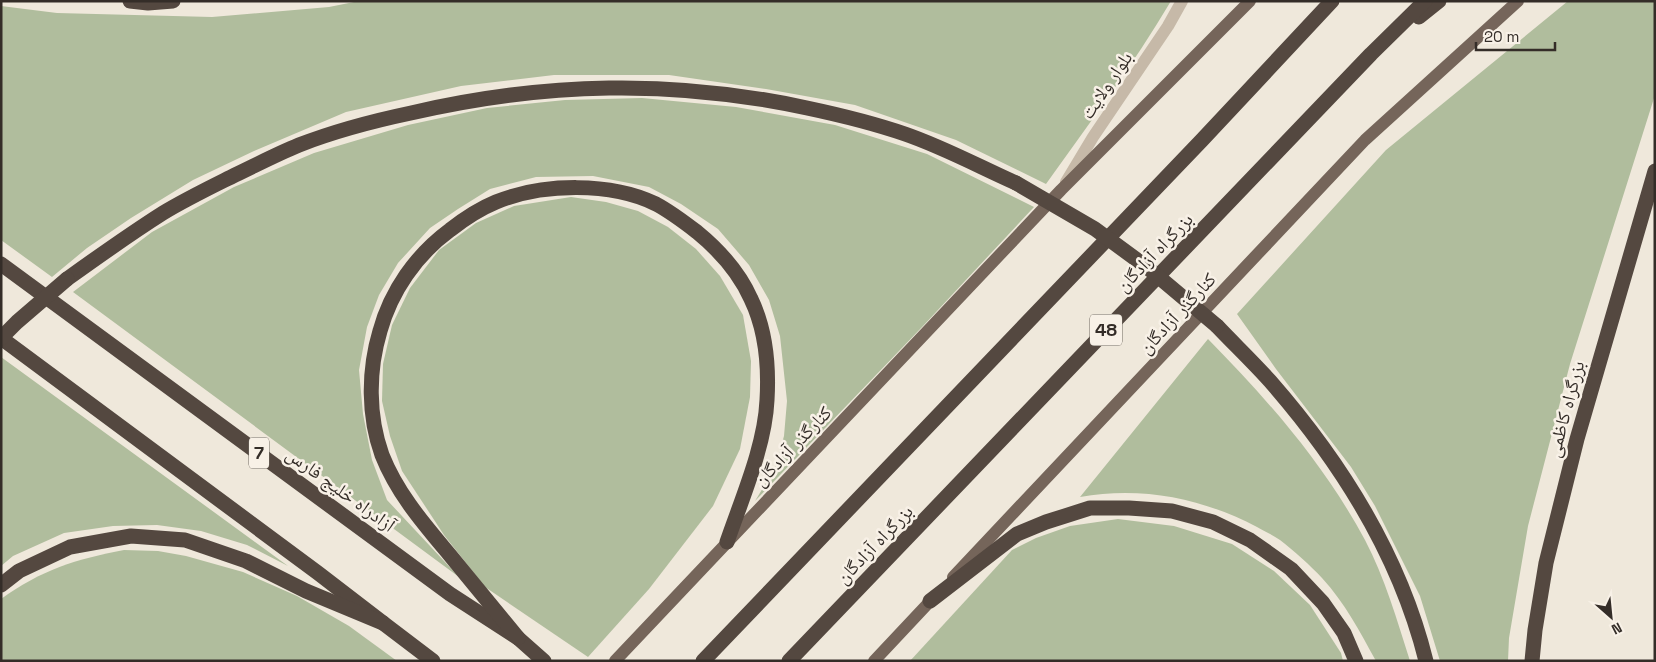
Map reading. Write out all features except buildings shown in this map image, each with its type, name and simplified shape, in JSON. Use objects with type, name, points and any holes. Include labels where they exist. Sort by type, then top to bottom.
[{"type":"highway","points":[[130,1],[148,3],[173,1]]},
{"type":"highway","points":[[702,661],[1202,140],[1332,1]]},
{"type":"highway","name":"بزرگراه آزادگان","points":[[789,661],[1371,54],[1425,1]]},
{"type":"highway","points":[[1371,54],[1439,1]]},
{"type":"highway","points":[[433,661],[318,573],[1,338],[67,279],[165,212],[212,186],[299,146],[337,132],[438,106],[536,92],[579,88],[627,88],[670,89],[754,97],[835,114],[906,134],[1016,183],[1095,229],[1148,268],[1217,326],[1269,380],[1315,437],[1372,526],[1398,576],[1419,634],[1426,661]]},
{"type":"highway","name":"بزرگراه کاظمی","points":[[1532,661],[1535,630],[1548,554],[1577,438],[1655,171]]},
{"type":"highway","points":[[518,638],[408,504],[392,478],[381,452],[371,393],[372,364],[377,341],[384,316],[399,286],[416,261],[436,240],[467,217],[497,202],[529,192],[564,188],[598,189],[629,194],[656,204],[682,220],[710,243],[735,270],[752,300],[763,330],[768,369],[767,404],[759,448],[727,542]]},
{"type":"highway","name":"آزادراه خلیج فارس","points":[[1,264],[450,594],[518,638],[540,658]]},
{"type":"highway","points":[[930,601],[1017,534],[1046,522],[1090,508],[1172,511],[1213,522],[1250,540],[1291,569],[1323,603],[1344,633],[1356,661]]},
{"type":"highway","points":[[1,585],[19,572],[70,547],[131,536],[185,540],[246,560],[306,591],[383,623]]},
{"type":"main road","name":"کنارگذر آزادگان","points":[[615,661],[1062,190],[1250,1]]},
{"type":"main road","name":"کنارگذر آزادگان","points":[[874,661],[1365,140],[1518,1]]},
{"type":"street","name":"بلوار ولایت","points":[[1062,190],[1093,137],[1168,26],[1182,1]]},
{"type":"green space","points":[[359,1],[1171,1],[1126,71],[1046,184],[956,140],[855,105],[766,89],[669,75],[554,75],[461,86],[346,112],[254,151],[193,180],[87,248],[52,277],[1,240],[1,6],[57,13],[212,17],[329,7]]},
{"type":"green space","points":[[1568,1],[1655,1],[1655,95],[1570,364],[1528,526],[1509,638],[1508,661],[1440,661],[1420,596],[1375,506],[1351,467],[1276,369],[1237,314],[1386,150]]},
{"type":"green space","points":[[642,98],[736,107],[835,125],[927,154],[1034,207],[755,501],[775,468],[784,436],[787,401],[780,336],[769,300],[749,265],[718,229],[681,204],[649,187],[593,176],[536,177],[490,189],[430,228],[398,263],[379,295],[367,327],[359,370],[363,414],[372,460],[387,500],[459,577],[73,292],[152,232],[234,187],[314,153],[408,125],[487,108],[565,100]]},
{"type":"green space","points":[[571,197],[606,202],[638,211],[668,227],[696,249],[720,276],[743,315],[751,361],[750,397],[740,449],[713,506],[649,589],[588,657],[485,587],[444,535],[402,471],[390,436],[382,401],[383,364],[392,325],[410,288],[439,250],[476,223],[514,206]]},
{"type":"green space","points":[[1208,339],[1252,385],[1294,434],[1332,485],[1349,512],[1379,569],[1410,661],[1376,661],[1345,608],[1322,578],[1280,540],[1257,527],[1215,509],[1171,497],[1126,493],[1080,497]]},
{"type":"green space","points":[[1,357],[288,566],[247,545],[201,531],[157,525],[113,526],[64,533],[13,556],[1,566]]},
{"type":"green space","points":[[1118,519],[1174,526],[1232,544],[1274,571],[1310,605],[1341,653],[1343,661],[910,661],[1012,550],[1036,538],[1070,526]]},
{"type":"green space","points":[[124,550],[158,551],[186,556],[243,572],[297,596],[349,626],[397,661],[1,661],[1,599],[30,580],[59,567],[90,557]]}]
